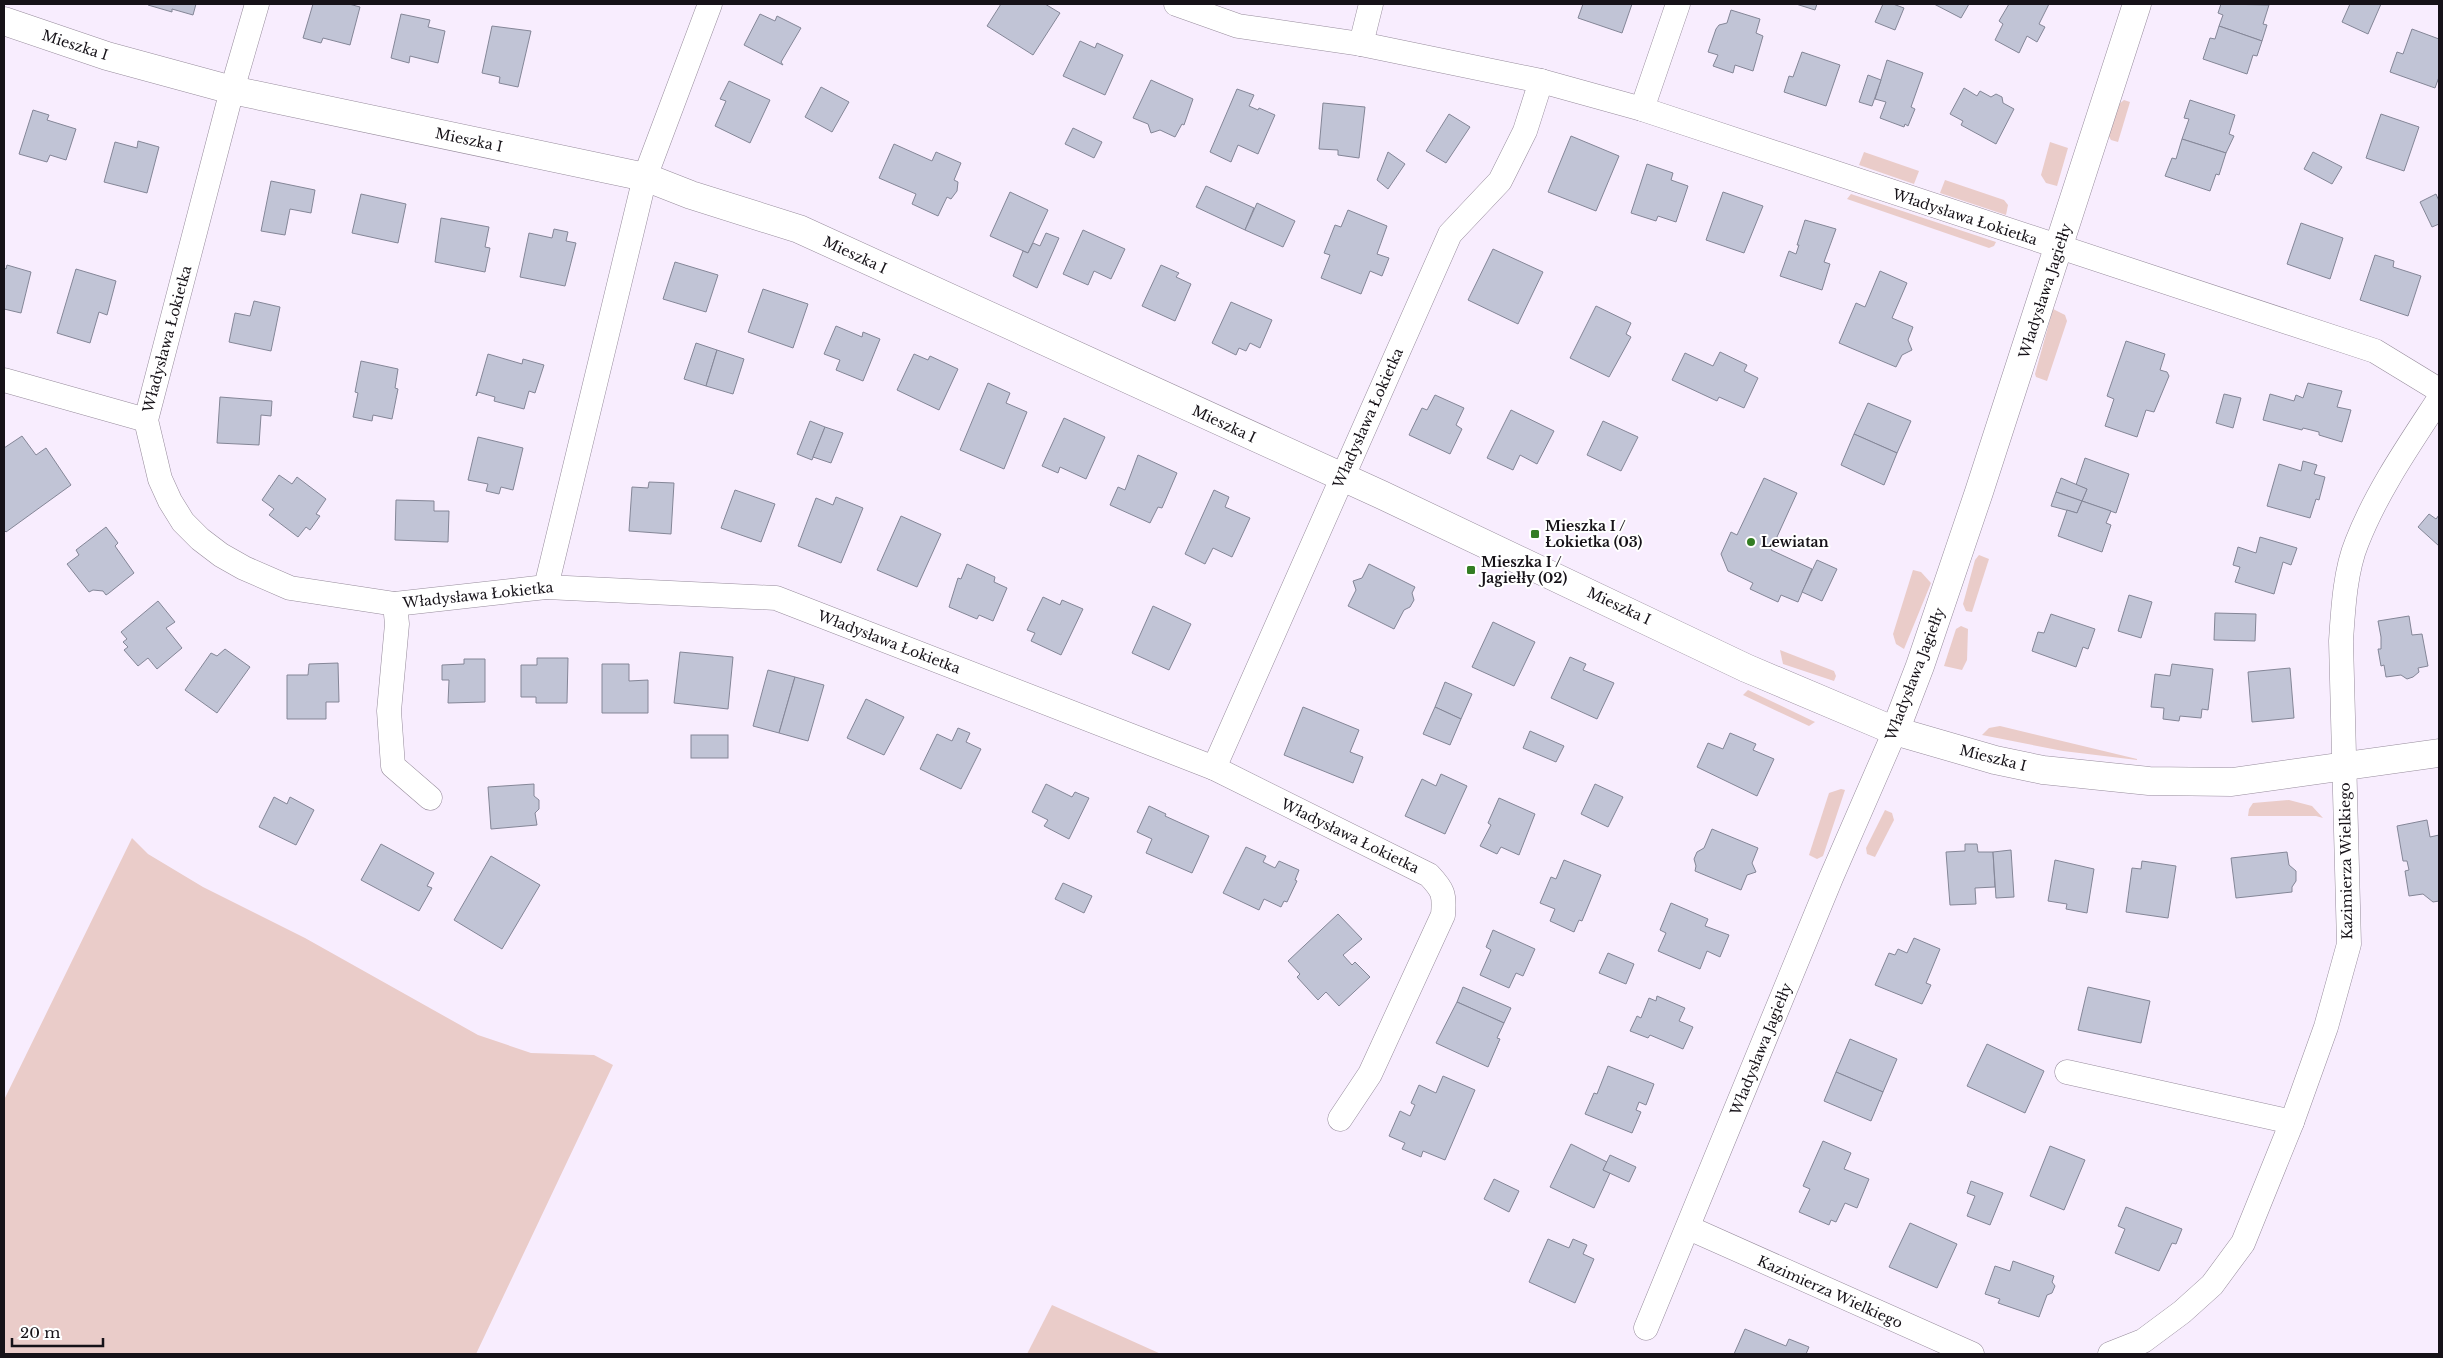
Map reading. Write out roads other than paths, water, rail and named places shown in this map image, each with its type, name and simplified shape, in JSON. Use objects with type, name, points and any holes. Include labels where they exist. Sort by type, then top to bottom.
[{"type":"street","name":"Władysława Łokietka","points":[[257,4],[232,90],[146,420],[152,454],[170,502],[184,522],[200,539],[221,555],[244,568],[290,588],[395,604],[546,587],[776,598],[1214,768],[1429,875],[1442,888],[1443,915],[1370,1074],[1340,1119]]},
{"type":"street","points":[[546,587],[645,177],[710,4]]},
{"type":"street","name":"Władysława Łokietka","points":[[1176,4],[1238,26],[1361,44],[1541,81],[1642,109],[2374,351],[2439,390]]},
{"type":"street","points":[[1361,44],[1371,4]]},
{"type":"street","points":[[1642,109],[1678,4]]},
{"type":"street","name":"Władysława Jagiełły","points":[[1646,1328],[1689,1228],[1831,878],[1895,731],[1947,588],[2060,248],[2138,4]]},
{"type":"street","name":"Mieszka I","points":[[4,21],[107,56],[232,90],[645,177],[691,195],[798,229],[1519,559],[1746,668],[1895,731],[1995,760],[2043,770],[2149,781],[2232,782],[2344,768],[2439,753]]},
{"type":"street","name":"Władysława Łokietka","points":[[1214,768],[1450,234],[1500,180],[1525,131],[1541,81]]},
{"type":"street","points":[[4,380],[146,420]]},
{"type":"street","name":"Kazimierza Wielkiego","points":[[2110,1354],[2143,1340],[2182,1312],[2212,1285],[2243,1243],[2292,1122],[2326,1027],[2349,944],[2341,641],[2344,600],[2356,544],[2386,481],[2439,399]]},
{"type":"street","points":[[395,604],[397,624],[389,712],[393,766],[430,798]]},
{"type":"street","points":[[2067,1072],[2292,1122]]},
{"type":"street","name":"Kazimierza Wielkiego","points":[[1689,1228],[1972,1354]]},
{"type":"place","name":"Mieszka I / Łokietka (03)","points":[[1535,534]]},
{"type":"place","name":"Lewiatan","points":[[1751,542]]},
{"type":"place","name":"Mieszka I / Jagiełły (02)","points":[[1471,570]]}]
